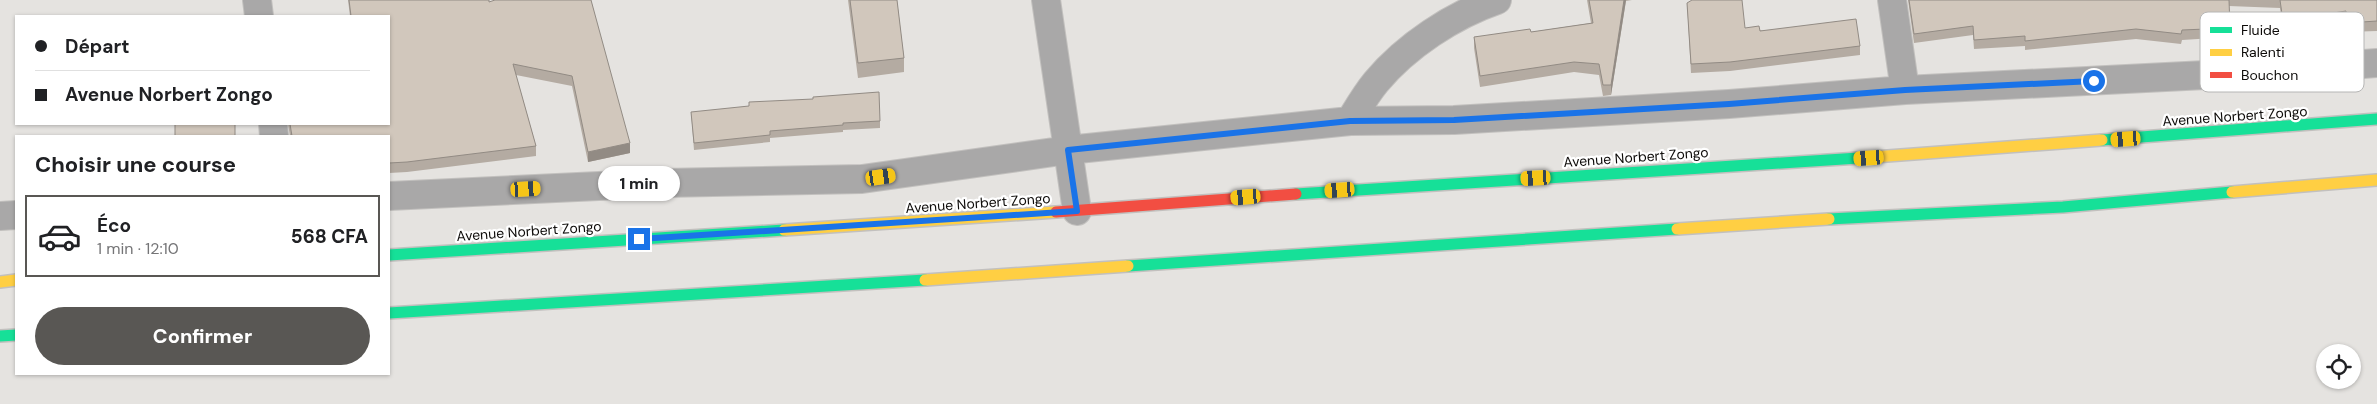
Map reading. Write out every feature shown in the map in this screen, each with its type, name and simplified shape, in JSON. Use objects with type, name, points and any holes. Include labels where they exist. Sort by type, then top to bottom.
[{"type":"main road","name":"Avenue Norbert Zongo","points":[[390,255],[1077,211],[1432,184],[1898,156],[2377,119]]},
{"type":"main road","points":[[390,313],[1001,275],[1796,221],[2063,206],[2377,180]]},
{"type":"main road","points":[[0,282],[15,280]]},
{"type":"main road","points":[[0,336],[15,335]]},
{"type":"street","points":[[257,0],[259,15]]},
{"type":"street","points":[[1046,0],[1077,211]]},
{"type":"street","points":[[1350,121],[1376,82],[1422,40],[1475,8],[1497,0]]},
{"type":"street","points":[[1892,0],[1905,90]]},
{"type":"street","points":[[2364,63],[2377,62]]},
{"type":"street","points":[[390,196],[662,183],[862,179],[1068,150],[1350,121],[1454,120],[1729,104],[1905,90],[2200,75]]},
{"type":"street","points":[[0,216],[15,215]]},
{"type":"building","points":[[349,0],[489,0],[489,2],[495,0],[591,0],[630,143],[588,152],[572,76],[513,64],[536,146],[390,163],[390,135],[292,135],[290,125],[390,125],[390,15],[351,15]]},
{"type":"building","points":[[850,0],[897,0],[904,58],[858,63]]},
{"type":"building","points":[[1589,0],[1624,0],[1611,85],[1603,85],[1599,64],[1574,62],[1480,76],[1474,37],[1530,29],[1531,32],[1593,23]]},
{"type":"building","points":[[1692,0],[1742,0],[1745,28],[1759,26],[1760,31],[1856,19],[1860,46],[1730,62],[1691,64],[1687,3]]},
{"type":"building","points":[[1909,0],[2229,0],[2229,12],[2200,12],[2200,29],[2182,30],[2181,34],[2136,29],[2025,41],[2025,36],[1974,40],[1973,26],[1914,34]]},
{"type":"building","points":[[2280,0],[2377,0],[2377,21],[2364,22],[2364,12],[2282,12]]},
{"type":"building","points":[[879,92],[880,121],[770,131],[770,135],[694,143],[691,112],[749,106],[749,102],[813,99],[813,97]]},
{"type":"building","points":[[175,125],[235,125],[235,135],[175,135]]},
{"type":"traffic: fast","points":[[2102,140],[2377,119]]},
{"type":"traffic: fast","points":[[1296,194],[1874,157]]},
{"type":"traffic: fast","points":[[1829,219],[2063,207],[2232,192]]},
{"type":"traffic: fast","points":[[1128,266],[1677,229]]},
{"type":"traffic: fast","points":[[390,255],[784,230]]},
{"type":"traffic: fast","points":[[390,313],[925,280]]},
{"type":"traffic: fast","points":[[0,336],[15,335]]},
{"type":"traffic: slow","points":[[1874,157],[2102,140]]},
{"type":"traffic: slow","points":[[2232,192],[2377,180]]},
{"type":"traffic: slow","points":[[784,230],[1056,212]]},
{"type":"traffic: slow","points":[[1677,229],[1829,219]]},
{"type":"traffic: slow","points":[[925,280],[1128,266]]},
{"type":"traffic: slow","points":[[0,282],[15,280]]},
{"type":"traffic: jam","points":[[1056,212],[1296,194]]},
{"type":"route","points":[[639,239],[1077,211],[1068,150],[1350,121],[1454,120],[1729,104],[1905,90],[2094,81]]}]
